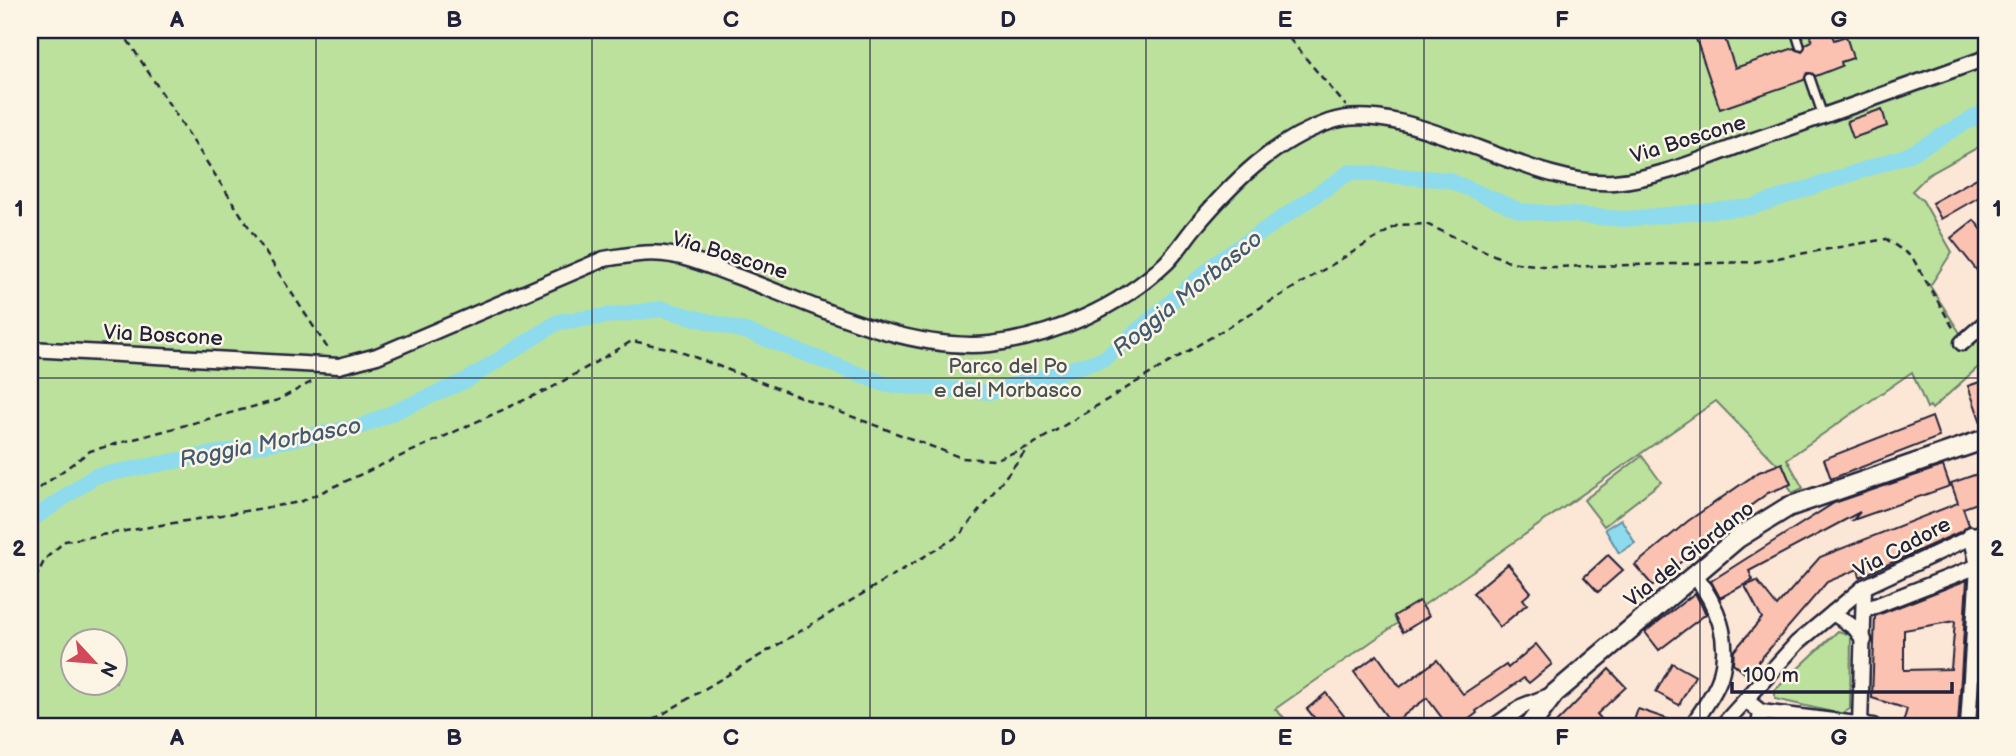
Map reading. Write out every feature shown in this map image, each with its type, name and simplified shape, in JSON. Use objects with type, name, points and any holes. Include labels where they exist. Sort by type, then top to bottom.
[{"type":"street","name":"Via Boscone","points":[[30,349],[340,366],[377,356],[604,259],[635,253],[673,255],[888,332],[949,345],[1034,337],[1127,294],[1167,262],[1228,190],[1258,162],[1290,139],[1331,121],[1355,116],[1410,126],[1555,174],[1611,183],[1679,167],[1986,58]]},
{"type":"street","points":[[1962,343],[1986,323]]},
{"type":"street","name":"Via del Giordano","points":[[1530,726],[1554,694],[1738,538],[1788,507],[1986,439]]},
{"type":"street","name":"Via Cadore","points":[[1722,726],[1797,643],[1864,587],[1971,534],[1986,530]]},
{"type":"street","points":[[1968,726],[1982,566],[1971,534]]},
{"type":"street","name":"Via Cadore","points":[[1865,610],[1982,566]]},
{"type":"street","points":[[1692,726],[1720,678],[1724,632],[1714,601],[1694,575]]},
{"type":"street","points":[[1746,701],[1760,719],[1865,726],[1864,587]]},
{"type":"street","points":[[1833,613],[1855,628],[1864,640]]},
{"type":"street","points":[[1496,726],[1522,706],[1554,694]]},
{"type":"lane","points":[[1795,30],[1800,46]]},
{"type":"lane","points":[[1810,78],[1823,116]]},
{"type":"path","points":[[30,495],[90,451],[278,400],[340,366],[121,30]]},
{"type":"path","points":[[1282,30],[1355,116]]},
{"type":"path","points":[[30,590],[46,559],[65,541],[300,502],[553,387],[632,341],[673,349],[962,458],[995,460],[1030,446],[1398,225],[1426,224],[1509,262],[1552,267],[1754,262],[1886,239],[1912,257],[1962,343]]},
{"type":"path","points":[[643,726],[960,535],[1030,446]]},
{"type":"green space","name":"Parco del Po e del Morbasco","points":[[30,30],[1986,30],[1986,143],[1928,175],[1912,191],[1923,201],[1952,252],[1930,286],[1962,336],[1986,315],[1986,360],[1932,409],[1930,406],[1927,408],[1912,372],[1787,459],[1803,488],[1792,493],[1779,466],[1716,401],[1275,709],[1293,726],[30,726]]},
{"type":"green space","points":[[1642,456],[1661,482],[1604,526],[1584,500]]},
{"type":"green space","points":[[1838,631],[1851,635],[1850,709],[1841,714],[1775,699],[1775,690]]},
{"type":"water","points":[[1621,519],[1635,543],[1619,553],[1605,529]]},
{"type":"building","points":[[1693,30],[1722,30],[1735,68],[1794,48],[1802,52],[1806,44],[1812,41],[1808,30],[1830,30],[1834,40],[1846,36],[1853,58],[1841,62],[1842,66],[1816,76],[1807,73],[1804,80],[1720,109]]},
{"type":"building","points":[[1882,109],[1887,126],[1853,138],[1847,121]]},
{"type":"building","points":[[1986,173],[1986,193],[1941,219],[1932,203]]},
{"type":"building","points":[[1974,220],[1986,235],[1986,282],[1951,238]]},
{"type":"building","points":[[1986,380],[1986,428],[1983,428],[1968,386]]},
{"type":"building","points":[[1932,417],[1939,437],[1831,479],[1824,459]]},
{"type":"building","points":[[1782,463],[1791,484],[1768,493],[1704,540],[1653,586],[1635,565],[1688,521],[1759,472]]},
{"type":"building","points":[[1943,466],[1950,486],[1853,520],[1860,512],[1749,571],[1753,580],[1720,598],[1711,581],[1834,503]]},
{"type":"building","points":[[1986,471],[1986,500],[1963,508],[1969,525],[1962,531],[1860,577],[1858,569],[1827,582],[1747,675],[1733,663],[1734,651],[1762,618],[1745,586],[1757,581],[1777,606],[1820,557],[1958,503],[1951,483]]},
{"type":"building","points":[[1608,555],[1623,570],[1598,592],[1584,577]]},
{"type":"building","points":[[1508,564],[1531,592],[1523,599],[1527,604],[1500,627],[1473,593]]},
{"type":"building","points":[[1967,580],[1958,726],[1903,723],[1907,709],[1872,698],[1875,616]],"holes":[[[1955,621],[1951,669],[1904,670],[1904,630]]]},
{"type":"building","points":[[1695,593],[1706,614],[1659,650],[1645,632]]},
{"type":"building","points":[[1419,601],[1429,616],[1403,632],[1394,616]]},
{"type":"building","points":[[1536,644],[1552,664],[1529,683],[1524,678],[1476,711],[1477,713],[1460,726],[1448,726],[1427,698],[1392,724],[1354,672],[1377,655],[1400,687],[1437,660],[1463,694],[1506,665],[1508,668]]},
{"type":"building","points":[[1672,663],[1695,676],[1679,705],[1656,692]]},
{"type":"building","points":[[1609,669],[1626,687],[1597,714],[1603,721],[1597,726],[1553,726]]},
{"type":"building","points":[[1986,689],[1986,726],[1978,726],[1980,690]]},
{"type":"building","points":[[1326,693],[1352,726],[1321,726],[1307,709]]},
{"type":"building","points":[[1638,709],[1682,724],[1682,726],[1632,726]]},
{"type":"waterway","name":"Roggia Morbasco","points":[[30,521],[95,476],[362,426],[467,380],[558,322],[662,309],[748,332],[887,385],[991,392],[1104,359],[1220,260],[1350,172],[1448,180],[1521,211],[1625,219],[1752,207],[1908,155],[1986,111]]}]
